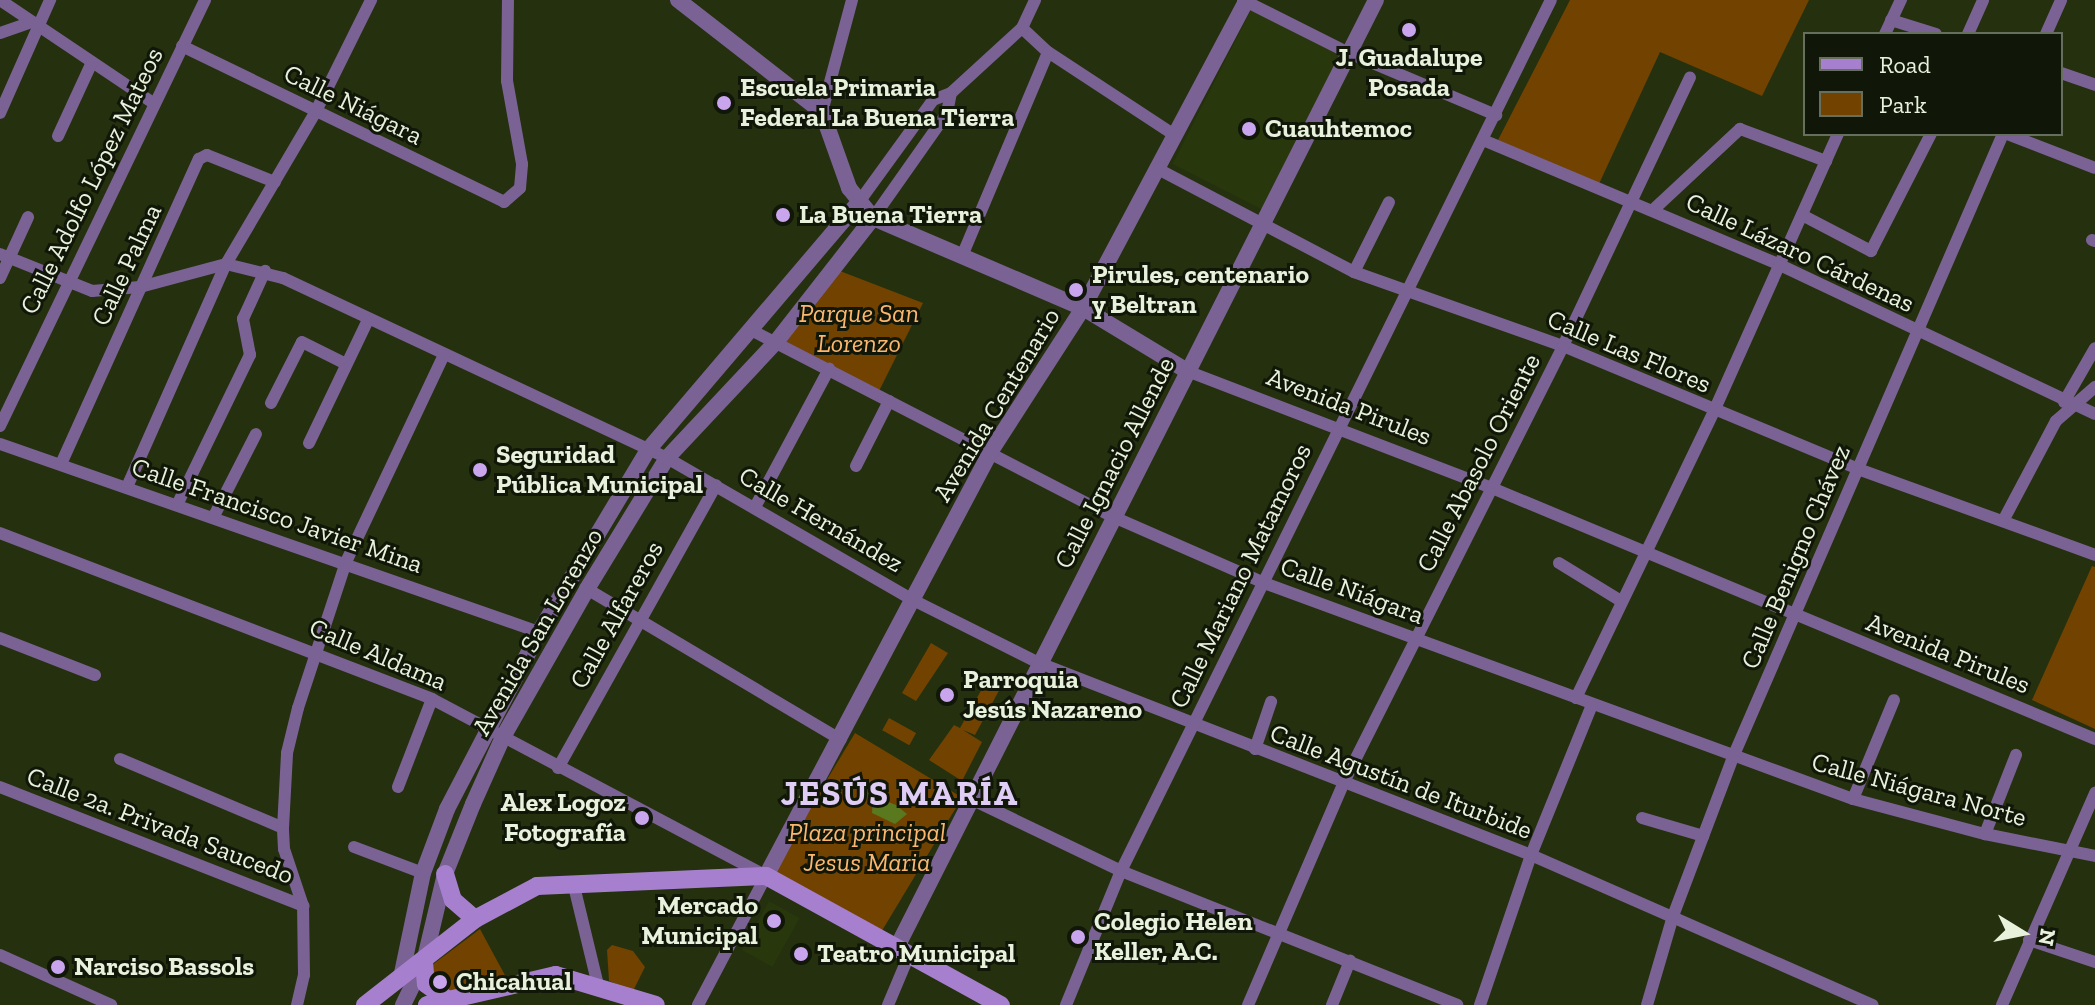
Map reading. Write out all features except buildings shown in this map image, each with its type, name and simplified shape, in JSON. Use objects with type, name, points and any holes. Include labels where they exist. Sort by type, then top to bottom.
[{"type":"main road","points":[[445,874],[453,900],[475,919]]},
{"type":"main road","points":[[376,1002],[475,919],[530,889],[573,882],[766,876],[1001,1005]]},
{"type":"main road","points":[[424,962],[426,984],[447,999]]},
{"type":"main road","points":[[427,1005],[556,975],[598,985],[656,1005]]},
{"type":"street","points":[[0,113],[36,24],[50,0]]},
{"type":"street","name":"Calle Adolfo López Mateos","points":[[0,425],[66,281],[205,0]]},
{"type":"street","points":[[127,487],[226,264],[316,111],[371,0]]},
{"type":"street","name":"Calle Niágara","points":[[182,46],[504,202],[520,188],[522,164],[507,81],[508,0]]},
{"type":"street","points":[[678,0],[822,112],[852,0]]},
{"type":"street","points":[[951,93],[1022,28],[1035,0]]},
{"type":"street","name":"Calle Ignacio Allende","points":[[903,951],[1037,662],[1116,518],[1187,371],[1376,0]]},
{"type":"street","name":"Calle Mariano Matamoros","points":[[1066,1005],[1121,871],[1338,428],[1411,291],[1551,0]]},
{"type":"street","points":[[1886,32],[1901,0]]},
{"type":"street","points":[[1969,32],[1983,0]]},
{"type":"street","points":[[2047,32],[2061,0]]},
{"type":"street","points":[[1245,1],[1349,53],[1496,115]]},
{"type":"street","name":"Avenida Centenario","points":[[766,876],[915,601],[989,454],[1083,308],[1245,1]]},
{"type":"street","points":[[7,2],[153,103]]},
{"type":"street","points":[[1891,20],[1930,32]]},
{"type":"street","points":[[0,33],[36,24]]},
{"type":"street","points":[[1022,28],[1048,52],[1173,134]]},
{"type":"street","points":[[962,256],[1048,52]]},
{"type":"street","points":[[58,136],[92,62]]},
{"type":"street","points":[[2063,74],[2095,85]]},
{"type":"street","name":"Calle Abasolo Oriente","points":[[1248,1005],[1344,782],[1563,346],[1628,202],[1690,77]]},
{"type":"street","name":"Avenida San Lorenzo","points":[[401,978],[423,873],[485,728],[648,450],[753,331],[859,202],[933,100],[951,93]]},
{"type":"street","name":"Avenida San Lorenzo","points":[[403,1005],[424,962],[445,874],[503,737],[587,589],[667,458],[776,342],[873,218],[947,113],[951,93]]},
{"type":"street","name":"Avenida Pirules","points":[[822,112],[839,166],[859,202],[873,218],[1083,308],[1187,371],[1492,488],[1794,617],[2095,739]]},
{"type":"street","points":[[1653,210],[1740,129],[1826,161]]},
{"type":"street","points":[[1576,698],[1714,411],[1837,136]]},
{"type":"street","points":[[1802,215],[1871,251],[1930,136]]},
{"type":"street","name":"Calle Benigno Chávez","points":[[1647,1005],[1673,916],[1733,757],[2004,136]]},
{"type":"street","points":[[2010,136],[2095,168]]},
{"type":"street","name":"Calle Lázaro Cárdenas","points":[[1483,140],[1780,265],[2095,414]]},
{"type":"street","name":"Calle Palma","points":[[61,464],[202,155],[275,182]]},
{"type":"street","name":"Calle Las Flores","points":[[1156,168],[1263,227],[1354,272],[1563,346],[1858,469],[2095,555]]},
{"type":"street","points":[[1354,272],[1389,202]]},
{"type":"street","points":[[0,278],[4,256],[28,217]]},
{"type":"street","points":[[4,256],[92,291],[140,287],[226,264]]},
{"type":"street","name":"Calle Hernández","points":[[226,264],[265,271],[667,458],[915,601]]},
{"type":"street","points":[[178,503],[250,355],[243,319],[265,271]]},
{"type":"street","points":[[309,443],[368,320]]},
{"type":"street","name":"Calle Niágara","points":[[753,331],[1116,518],[1264,583],[1733,757]]},
{"type":"street","points":[[271,403],[302,342],[346,364]]},
{"type":"street","points":[[2003,521],[2095,348]]},
{"type":"street","points":[[297,1005],[304,975],[303,906],[284,849],[287,753],[346,562],[444,355]]},
{"type":"street","points":[[755,507],[829,369]]},
{"type":"street","points":[[2068,403],[2095,387]]},
{"type":"street","points":[[856,466],[889,401]]},
{"type":"street","points":[[214,516],[256,434]]},
{"type":"street","name":"Calle Francisco Javier Mina","points":[[0,444],[178,503],[539,632]]},
{"type":"street","name":"Calle Alfareros","points":[[558,768],[716,485]]},
{"type":"street","name":"Calle Aldama","points":[[0,533],[317,651],[432,699],[766,876]]},
{"type":"street","points":[[1559,563],[1621,601]]},
{"type":"street","points":[[587,589],[841,740]]},
{"type":"street","name":"Calle Agustín de Iturbide","points":[[915,601],[1037,662],[1531,855],[1872,1005]]},
{"type":"street","points":[[0,638],[95,675]]},
{"type":"street","points":[[398,787],[432,699]]},
{"type":"street","points":[[1853,799],[1894,700]]},
{"type":"street","points":[[1255,749],[1271,702]]},
{"type":"street","points":[[1480,1005],[1531,855],[1592,705]]},
{"type":"street","points":[[1985,834],[2016,755]]},
{"type":"street","name":"Calle Niágara Norte","points":[[1733,757],[1853,799],[1985,834],[2095,856]]},
{"type":"street","points":[[120,759],[283,828]]},
{"type":"street","name":"Calle 2a. Privada Saucedo","points":[[0,787],[303,906]]},
{"type":"street","points":[[2002,1005],[2095,793]]},
{"type":"street","points":[[971,799],[1121,871],[1457,1005]]},
{"type":"street","points":[[1642,818],[1703,836]]},
{"type":"street","points":[[354,847],[423,873]]},
{"type":"street","points":[[698,1005],[766,876]]},
{"type":"street","points":[[573,882],[598,985]]},
{"type":"street","points":[[2029,940],[2095,962]]},
{"type":"street","points":[[888,1005],[903,951]]},
{"type":"street","points":[[0,955],[111,1005]]},
{"type":"street","points":[[1332,1005],[1350,961]]},
{"type":"shaded area","points":[[1252,8],[1341,53],[1262,209],[1173,164]]},
{"type":"shaded area","points":[[873,796],[896,805],[907,814],[895,824],[872,813]]},
{"type":"shaded area","points":[[769,901],[800,918],[772,967],[742,950]]},
{"type":"green space","points":[[1570,0],[1809,0],[1762,96],[1660,52],[1598,186],[1498,140]]},
{"type":"green space","name":"Parque San Lorenzo","points":[[840,271],[923,303],[879,391],[783,340]]},
{"type":"green space","points":[[2092,566],[2095,567],[2095,729],[2032,700]]},
{"type":"green space","points":[[931,643],[948,653],[916,701],[902,693]]},
{"type":"green space","points":[[988,678],[1002,685],[975,735],[963,730],[982,742],[962,781],[929,760],[954,725],[960,728]]},
{"type":"green space","points":[[889,718],[916,733],[909,745],[882,730]]},
{"type":"green space","name":"Plaza principal Jesus Maria","points":[[855,733],[962,797],[877,939],[770,874]]},
{"type":"green space","points":[[480,929],[507,979],[454,993],[435,988],[432,965]]},
{"type":"green space","points":[[612,945],[633,951],[645,967],[633,991],[609,981],[607,950]]},
{"type":"place","name":"J. Guadalupe Posada","points":[[1409,30]]},
{"type":"place","name":"Escuela Primaria Federal La Buena Tierra","points":[[724,103]]},
{"type":"place","name":"Cuauhtemoc","points":[[1249,129]]},
{"type":"place","name":"La Buena Tierra","points":[[783,215]]},
{"type":"place","name":"Pirules, centenario y Beltran","points":[[1076,290]]},
{"type":"place","name":"Seguridad Pública Municipal","points":[[480,470]]},
{"type":"place","name":"Parroquia Jesús Nazareno","points":[[947,695]]},
{"type":"place","name":"Alex Logoz Fotografía","points":[[642,818]]},
{"type":"place","name":"Mercado Municipal","points":[[774,921]]},
{"type":"place","name":"Colegio Helen Keller, A.C.","points":[[1078,937]]},
{"type":"place","name":"Teatro Municipal","points":[[801,954]]},
{"type":"place","name":"Narciso Bassols","points":[[58,967]]},
{"type":"place","name":"Chicahual","points":[[440,982]]},
{"type":"district","name":"JESÚS MARÍA","points":[[900,794]]}]
